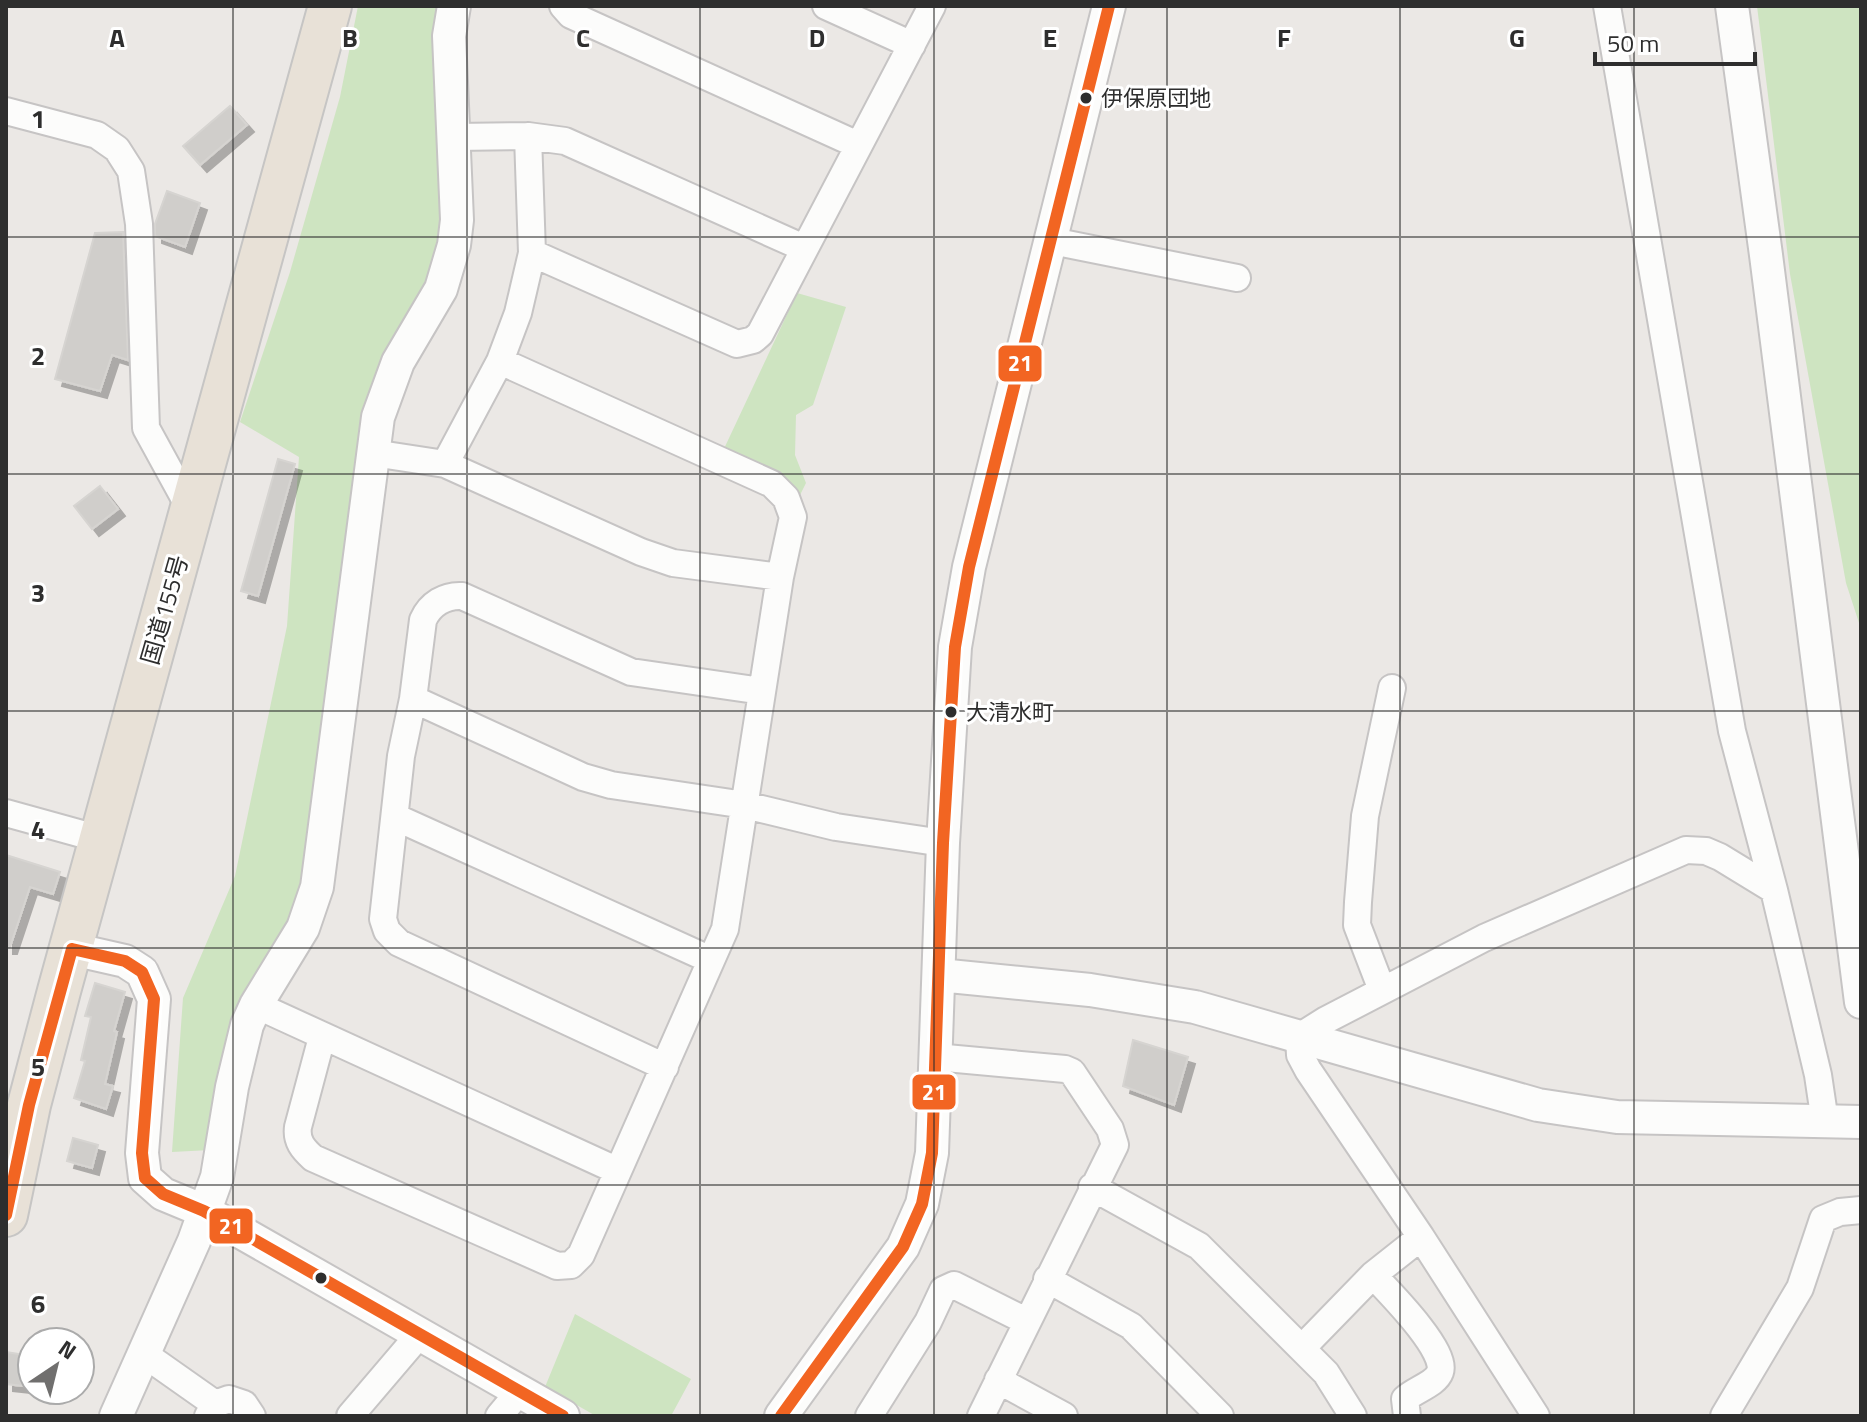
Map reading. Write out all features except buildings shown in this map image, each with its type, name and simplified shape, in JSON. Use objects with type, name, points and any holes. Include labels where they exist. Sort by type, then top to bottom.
[{"type":"highway","name":"国道155号","points":[[6,1215],[29,1105],[100,839],[330,6]]},
{"type":"street","points":[[116,1416],[194,1241],[217,1177],[232,1087],[247,1025],[303,928],[317,887],[378,417],[398,362],[441,289],[457,220],[449,36],[454,6]]},
{"type":"street","points":[[563,6],[571,15],[858,145]]},
{"type":"street","points":[[826,6],[912,45]]},
{"type":"street","points":[[532,253],[737,344],[753,340],[760,334],[932,6]]},
{"type":"street","points":[[781,1416],[903,1247],[922,1204],[932,1153],[943,843],[955,647],[969,567],[1109,6]]},
{"type":"street","points":[[1607,6],[1732,731],[1774,890],[1818,1075],[1825,1122]]},
{"type":"street","points":[[1732,6],[1861,1002]]},
{"type":"street","points":[[6,111],[97,135],[117,149],[131,171],[139,224],[146,428],[192,512]]},
{"type":"street","points":[[455,137],[528,136],[565,141],[804,248]]},
{"type":"street","points":[[445,464],[500,361],[518,313],[532,253],[528,136]]},
{"type":"street","points":[[1052,241],[1237,278]]},
{"type":"street","points":[[322,1037],[297,1135],[306,1152],[557,1266],[571,1265],[581,1255],[727,918],[780,577],[793,517],[786,498],[772,484],[500,361]]},
{"type":"street","points":[[373,453],[445,464],[641,552],[673,563],[780,577]]},
{"type":"street","points":[[665,1067],[393,939],[383,919],[401,756],[413,699],[423,620],[431,607],[451,595],[462,596],[631,672],[762,691]]},
{"type":"street","points":[[1382,990],[1357,925],[1365,816],[1392,688]]},
{"type":"street","points":[[413,699],[583,777],[611,785],[745,805],[836,827],[943,843]]},
{"type":"street","points":[[6,813],[100,839]]},
{"type":"street","points":[[395,817],[711,960]]},
{"type":"street","points":[[1299,1037],[1484,938],[1686,850],[1706,851],[1720,857],[1774,890]]},
{"type":"street","points":[[72,949],[125,961],[142,972],[154,999],[142,1153],[145,1178],[163,1194],[204,1211],[419,1335],[509,1404],[563,1416]]},
{"type":"street","points":[[939,975],[1090,990],[1195,1007],[1551,1107],[1617,1117],[1861,1122]]},
{"type":"street","points":[[256,1005],[616,1170]]},
{"type":"street","points":[[1299,1037],[1300,1055],[1308,1070],[1421,1237],[1536,1416]]},
{"type":"street","points":[[935,1057],[1072,1072],[1113,1135],[1115,1145],[981,1416]]},
{"type":"street","points":[[1092,1187],[1199,1246],[1326,1373],[1353,1416]]},
{"type":"street","points":[[1724,1416],[1800,1288],[1823,1219],[1840,1212],[1861,1210]]},
{"type":"street","points":[[1302,1348],[1373,1275],[1421,1237]]},
{"type":"street","points":[[1373,1275],[1408,1313],[1440,1358],[1442,1369],[1438,1377],[1405,1399],[1407,1416]]},
{"type":"street","points":[[1047,1279],[1131,1326],[1220,1416]]},
{"type":"street","points":[[869,1416],[928,1322],[943,1290],[949,1286],[954,1285],[1026,1321]]},
{"type":"street","points":[[350,1416],[419,1335]]},
{"type":"street","points":[[144,1354],[211,1410],[229,1399],[237,1400],[252,1416]]},
{"type":"street","points":[[998,1380],[1064,1416]]},
{"type":"green space","points":[[358,6],[449,6],[447,215],[437,279],[376,386],[308,873],[210,1150],[172,1152],[183,998],[235,876],[287,626],[299,457],[240,422],[290,272],[340,97]]},
{"type":"green space","points":[[1757,6],[1859,6],[1861,629],[1846,583],[1790,274]]},
{"type":"green space","points":[[797,293],[846,307],[813,405],[796,415],[795,455],[806,483],[799,497],[722,453]]},
{"type":"green space","points":[[575,1314],[691,1379],[671,1416],[596,1416],[545,1387]]},
{"type":"transit line","name":"21","points":[[781,1416],[903,1247],[922,1204],[932,1153],[943,843],[955,647],[969,567],[1109,6]]},
{"type":"transit line","name":"21","points":[[72,949],[125,961],[142,972],[154,999],[142,1153],[145,1178],[163,1194],[204,1211],[563,1416]]},
{"type":"transit line","name":"21","points":[[6,1215],[29,1105],[72,949]]},
{"type":"place","name":"伊保原団地","points":[[1086,98]]},
{"type":"place","name":"大清水町","points":[[951,712]]}]
